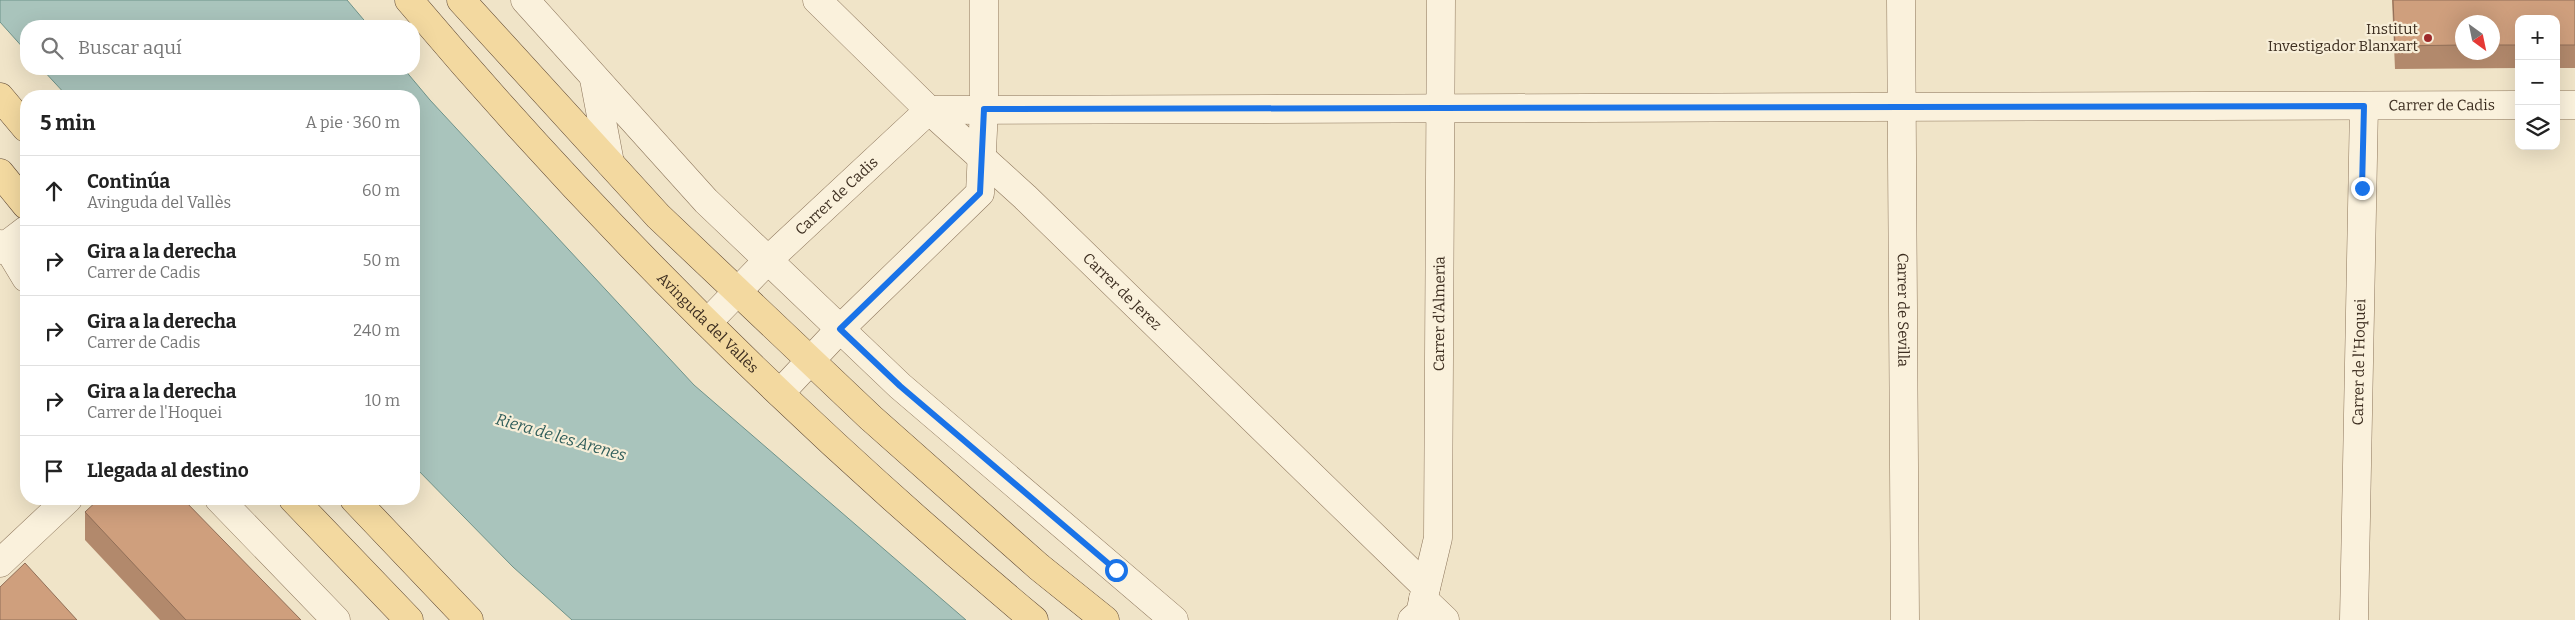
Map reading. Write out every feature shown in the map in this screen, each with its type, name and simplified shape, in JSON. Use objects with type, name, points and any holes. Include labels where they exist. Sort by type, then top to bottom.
[{"type":"main road","name":"Avinguda del Vallès","points":[[409,0],[628,244],[841,453],[1034,620]]},
{"type":"main road","points":[[461,0],[658,216],[872,418],[1039,567],[1105,620]]},
{"type":"main road","points":[[0,97],[20,121]]},
{"type":"main road","points":[[0,173],[20,198]]},
{"type":"main road","points":[[299,505],[409,620]]},
{"type":"main road","points":[[360,505],[470,620]]},
{"type":"street","points":[[525,0],[593,78],[706,200],[840,329],[919,403],[1174,620]]},
{"type":"street","name":"Carrer de Jerez","points":[[817,0],[929,110],[982,156],[1420,602],[1445,620]]},
{"type":"street","points":[[780,393],[840,329],[980,193],[984,109],[984,0]]},
{"type":"street","name":"Carrer d'Almeria","points":[[1420,602],[1438,538],[1441,0]]},
{"type":"street","name":"Carrer de Sevilla","points":[[1901,0],[1904,620]]},
{"type":"street","points":[[593,78],[610,163]]},
{"type":"street","name":"Carrer de Cadis","points":[[708,322],[768,260],[929,110],[2515,105]]},
{"type":"street","points":[[2560,105],[2575,105]]},
{"type":"street","name":"Carrer de l'Hoquei","points":[[2354,620],[2364,106]]},
{"type":"street","points":[[8,242],[20,266]]},
{"type":"street","points":[[0,563],[62,505]]},
{"type":"street","points":[[225,505],[336,620]]},
{"type":"water","points":[[0,0],[347,0],[364,20],[20,20],[20,44],[0,22]]},
{"type":"water","name":"Riera de les Arenes","points":[[48,75],[409,75],[694,385],[966,620],[572,620],[513,567],[420,472],[420,90],[61,90]]},
{"type":"building","points":[[2393,0],[2575,0],[2575,45],[2560,45],[2560,15],[2515,15],[2515,45],[2500,45],[2500,15],[2455,15],[2455,45],[2395,46]]},
{"type":"building","points":[[93,505],[189,505],[301,620],[186,620],[85,512]]},
{"type":"building","points":[[25,563],[77,620],[0,620],[0,587]]},
{"type":"place","name":"Institut Investigador Blanxart","points":[[2428,38]]},
{"type":"route","points":[[1116,570],[900,386],[840,329],[980,193],[984,109],[2364,106],[2362,188]]}]
